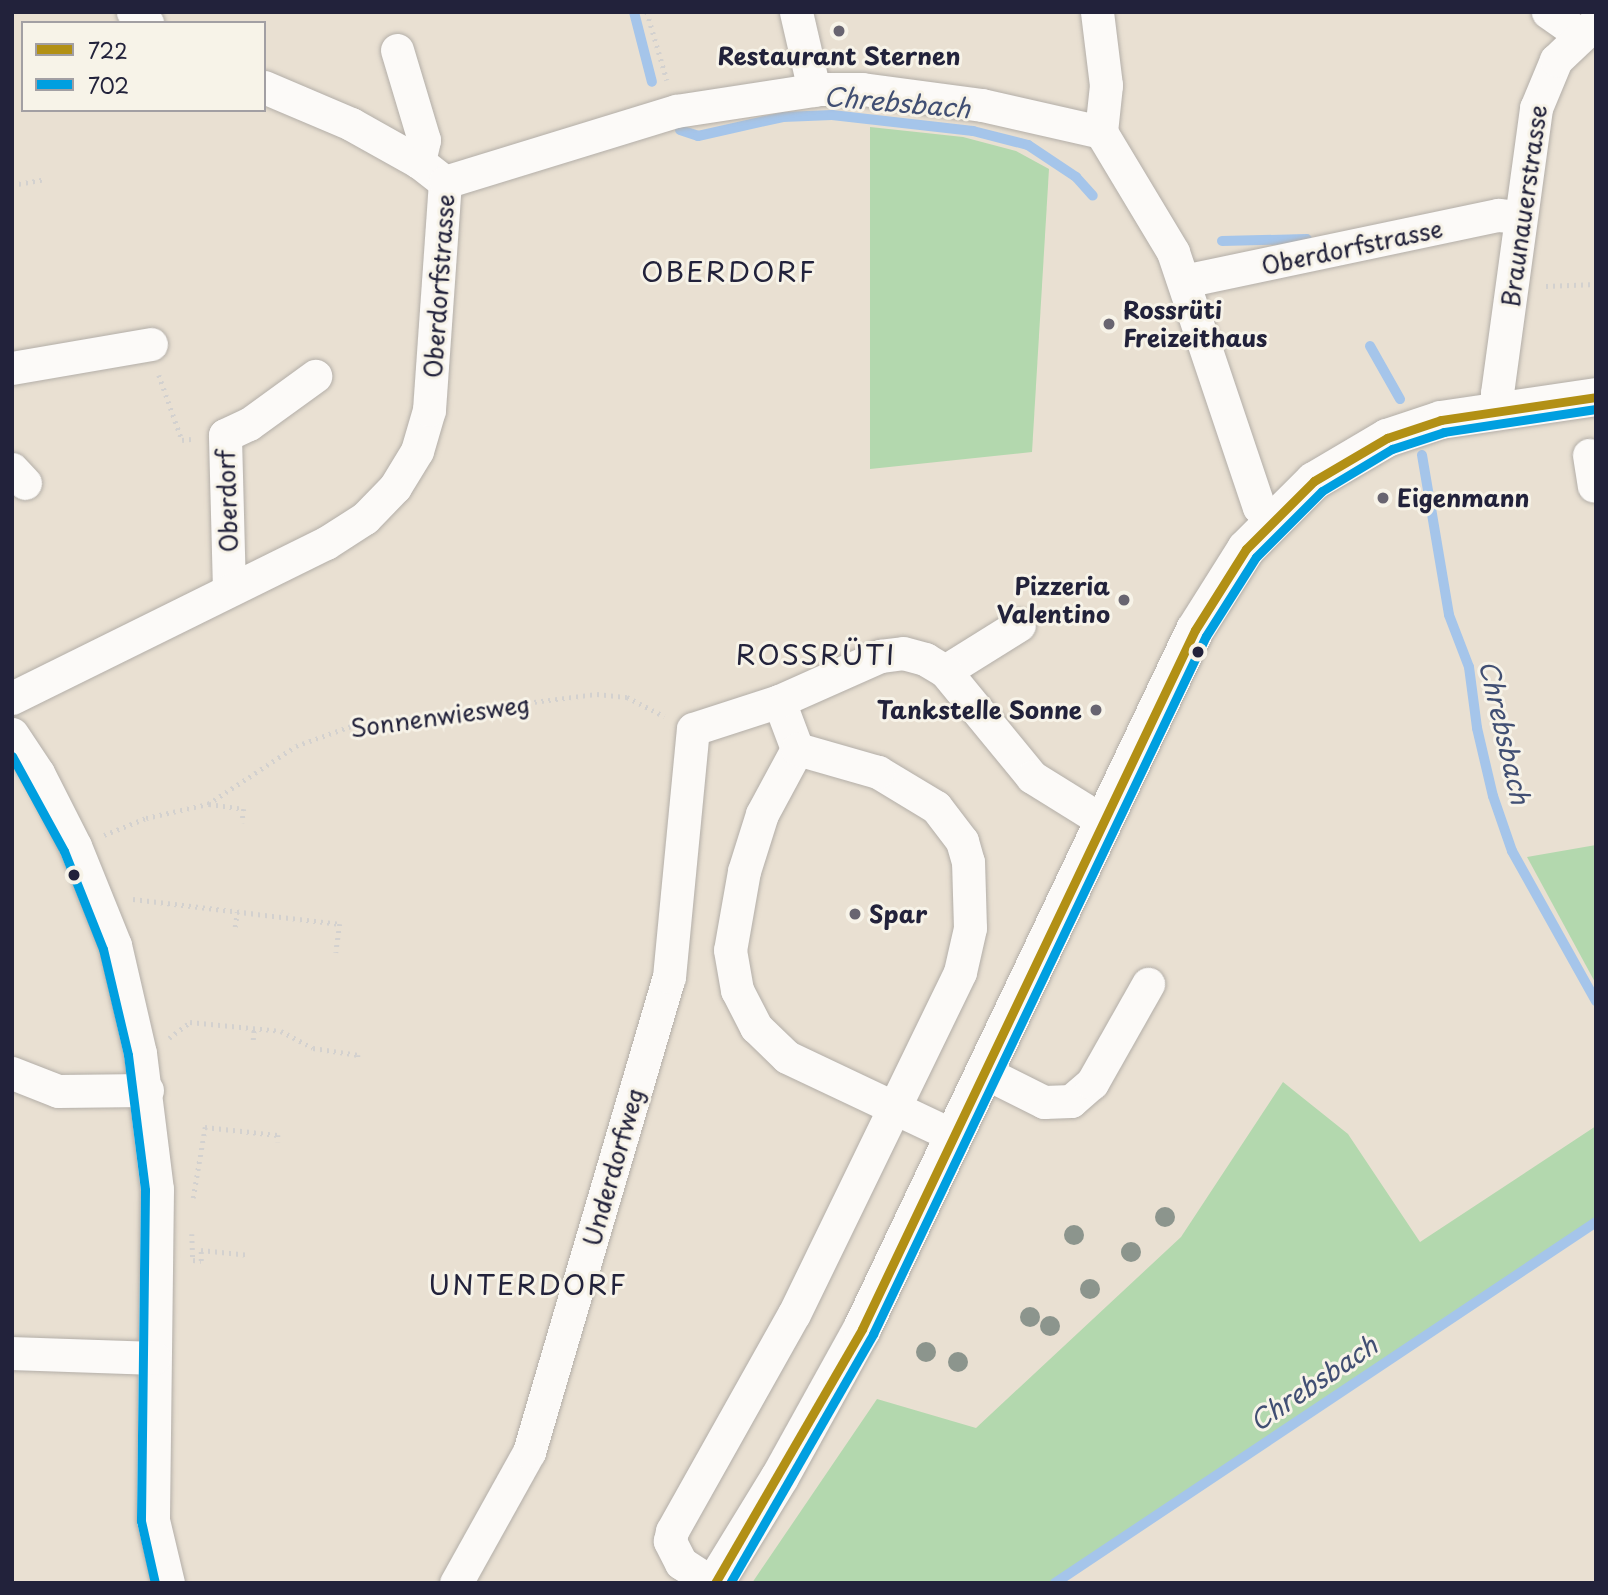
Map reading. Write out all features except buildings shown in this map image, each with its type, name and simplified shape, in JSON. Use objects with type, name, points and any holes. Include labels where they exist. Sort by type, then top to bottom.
[{"type":"main road","points":[[713,1583],[841,1369],[1103,821],[1220,584],[1271,518],[1322,475],[1387,438],[1441,420],[1499,409],[1596,397]]},
{"type":"street","points":[[796,12],[814,90]]},
{"type":"street","points":[[1097,12],[1106,85],[1101,132],[1161,228],[1184,281],[1259,507],[1271,518]]},
{"type":"street","points":[[1548,12],[1588,28]]},
{"type":"street","name":"Braunauerstrasse","points":[[1499,409],[1497,393],[1539,96],[1556,60],[1588,28]]},
{"type":"street","points":[[397,50],[424,140],[419,162]]},
{"type":"street","points":[[266,88],[351,124],[419,162],[445,183]]},
{"type":"street","name":"Oberdorfstrasse","points":[[12,698],[348,530],[380,504],[408,468],[424,430],[434,376],[445,183],[676,111],[814,90],[862,89],[982,105],[1101,132]]},
{"type":"street","name":"Oberdorfstrasse","points":[[1184,281],[1498,215],[1520,217]]},
{"type":"street","points":[[12,368],[151,344]]},
{"type":"street","name":"Oberdorf","points":[[229,590],[225,435],[249,424],[315,376]]},
{"type":"street","points":[[945,671],[1019,625]]},
{"type":"street","points":[[694,729],[779,701],[880,656],[903,653],[925,659],[945,671],[1032,777],[1103,821]]},
{"type":"street","points":[[779,701],[797,749],[762,814],[744,871],[730,950],[737,990],[756,1027],[787,1057],[954,1136]]},
{"type":"street","name":"Underdorfweg","points":[[456,1583],[529,1452],[669,977],[694,729]]},
{"type":"street","points":[[12,734],[38,773],[75,846],[116,945],[147,1090],[157,1189],[153,1520],[168,1583]]},
{"type":"street","points":[[713,1583],[681,1563],[670,1541],[672,1531],[794,1314],[895,1109],[967,950],[972,905],[968,862],[950,823],[919,794],[878,772],[797,749]]},
{"type":"street","points":[[984,1072],[1044,1102],[1071,1101],[1092,1083],[1148,984]]},
{"type":"street","points":[[12,1073],[58,1091],[147,1090]]},
{"type":"street","points":[[15,1359],[154,1358]]},
{"type":"path","points":[[647,12],[676,111]]},
{"type":"path","points":[[12,185],[45,179]]},
{"type":"path","points":[[1538,285],[1596,284]]},
{"type":"path","points":[[151,344],[182,440],[225,435]]},
{"type":"path","name":"Sonnenwiesweg","points":[[75,846],[146,818],[208,804],[296,746],[386,719],[613,694],[651,707],[680,731],[694,729]]},
{"type":"path","points":[[208,804],[244,809],[242,823]]},
{"type":"path","points":[[94,894],[340,924],[336,953]]},
{"type":"path","points":[[235,927],[237,912]]},
{"type":"path","points":[[171,1037],[190,1022],[281,1031],[313,1048],[358,1055],[358,1061]]},
{"type":"path","points":[[253,1040],[254,1028]]},
{"type":"path","points":[[190,1213],[205,1127],[278,1136],[278,1142]]},
{"type":"path","points":[[188,1226],[195,1242],[193,1261],[201,1261],[201,1250],[250,1255]]},
{"type":"green space","points":[[870,127],[963,137],[1016,151],[1049,169],[1032,452],[870,469]]},
{"type":"green space","points":[[1596,845],[1596,984],[1527,857]]},
{"type":"green space","points":[[1283,1082],[1348,1134],[1420,1242],[1596,1126],[1596,1222],[1054,1583],[752,1583],[877,1399],[976,1428],[1181,1237]]},
{"type":"waterway","name":"Chrebsbach","points":[[634,12],[652,82]]},
{"type":"waterway","name":"Chrebsbach","points":[[680,130],[698,136],[783,117],[832,115],[973,131],[1028,145],[1076,177],[1093,196]]},
{"type":"waterway","name":"Chrebsbach","points":[[1222,241],[1307,239]]},
{"type":"waterway","name":"Chrebsbach","points":[[1370,346],[1400,399]]},
{"type":"waterway","name":"Chrebsbach","points":[[1422,455],[1449,615],[1469,667],[1477,728],[1493,796],[1512,851],[1596,1001]]},
{"type":"waterway","name":"Chrebsbach","points":[[1055,1583],[1596,1222]]},
{"type":"transit line","name":"722","points":[[715,1583],[862,1329],[1195,630],[1246,549],[1314,481],[1387,438],[1441,420],[1596,397]]},
{"type":"transit line","name":"702","points":[[730,1583],[873,1334],[1206,636],[1256,557],[1322,491],[1392,449],[1444,432],[1596,409]]},
{"type":"transit line","name":"702","points":[[12,756],[64,851],[103,949],[128,1055],[145,1190],[141,1521],[155,1583]]},
{"type":"place","name":"Restaurant Sternen","points":[[839,31]]},
{"type":"place","name":"Rossrüti Freizeithaus","points":[[1109,324]]},
{"type":"place","name":"Eigenmann","points":[[1383,498]]},
{"type":"place","name":"Pizzeria Valentino","points":[[1124,600]]},
{"type":"place","name":"Tankstelle Sonne","points":[[1096,710]]},
{"type":"place","name":"Spar","points":[[855,914]]},
{"type":"district","name":"OBERDORF","points":[[729,271]]},
{"type":"district","name":"ROSSRÜTI","points":[[816,654]]},
{"type":"district","name":"UNTERDORF","points":[[528,1284]]}]
